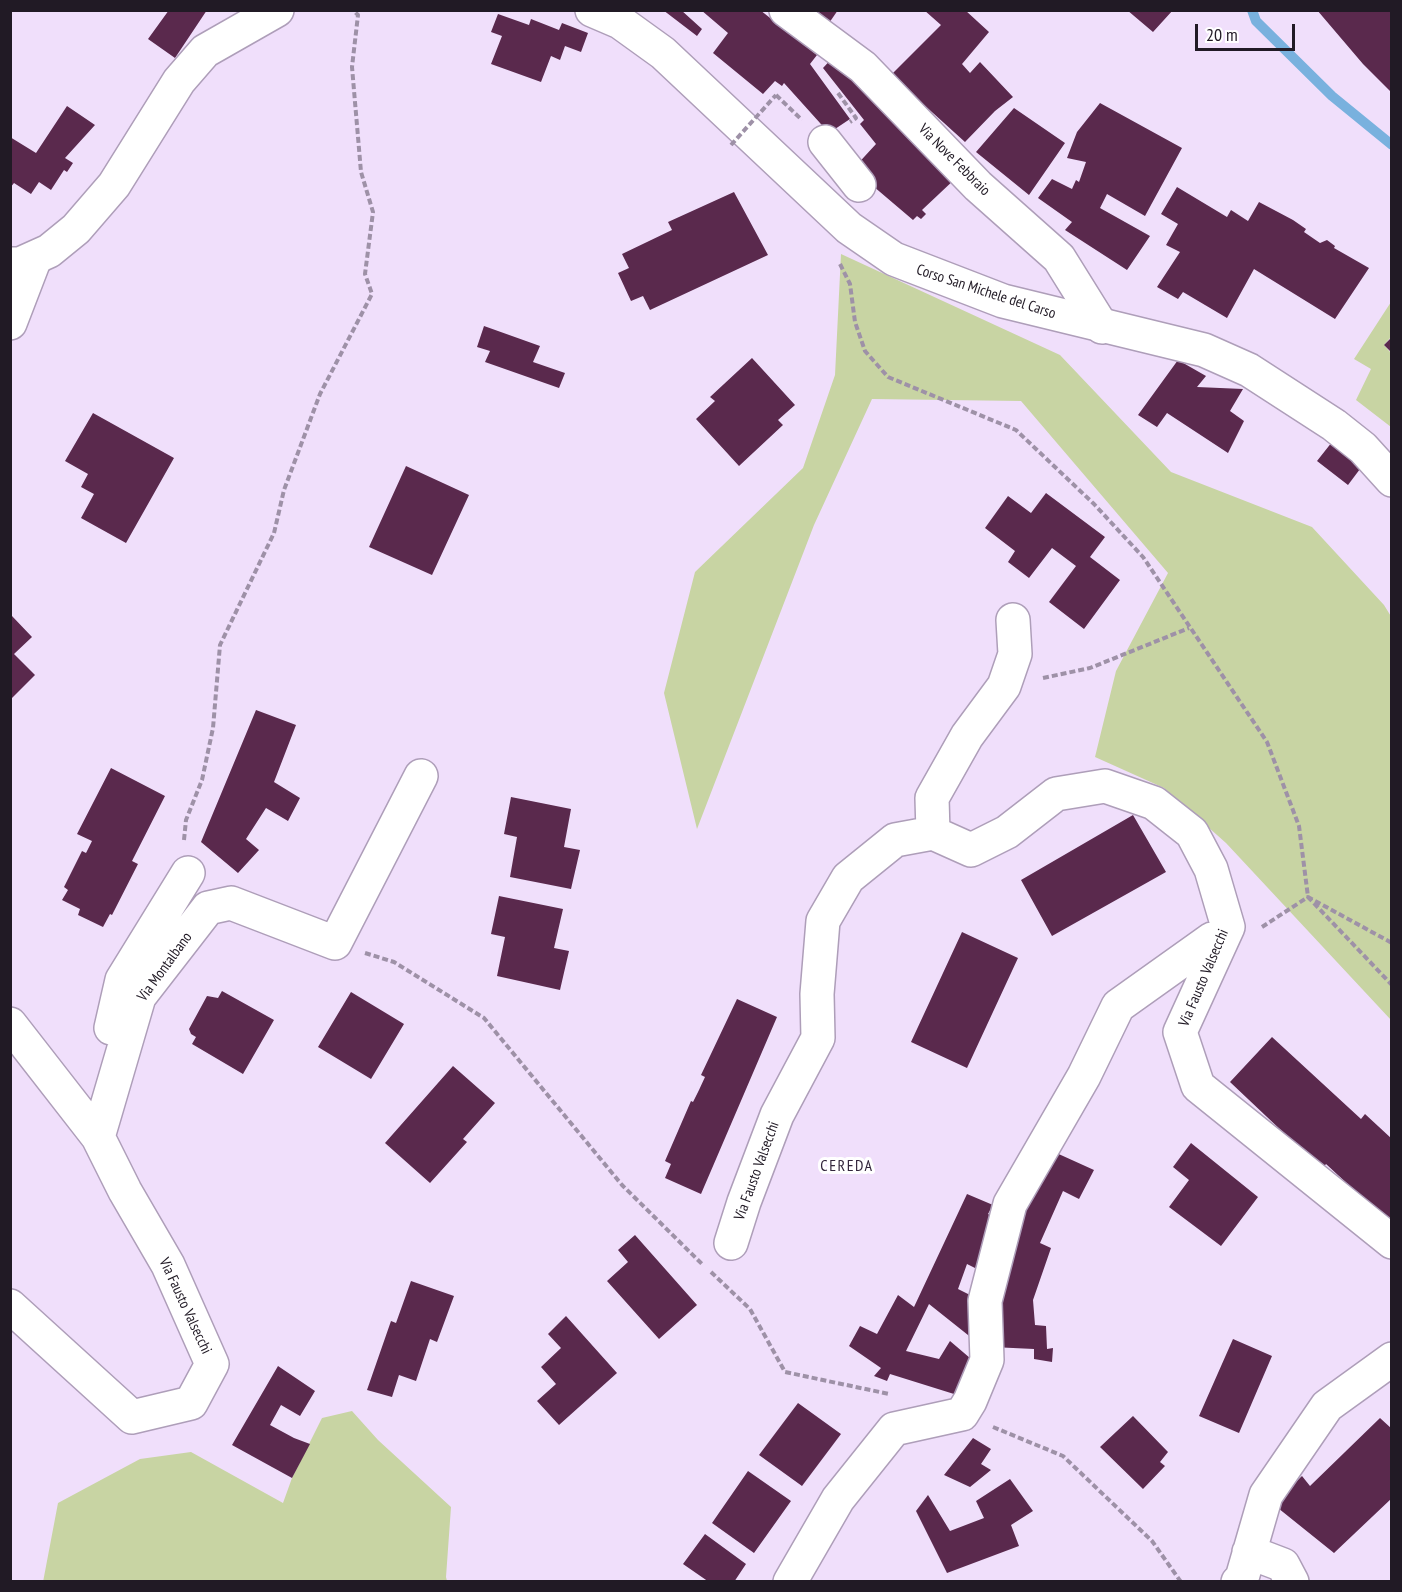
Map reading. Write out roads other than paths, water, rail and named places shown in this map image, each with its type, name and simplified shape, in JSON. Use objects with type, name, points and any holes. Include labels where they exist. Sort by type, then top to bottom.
[{"type":"street","points":[[10,323],[23,261],[49,251],[76,229],[108,193],[127,167],[148,128],[179,81],[205,51],[243,20],[277,10]]},
{"type":"street","name":"Corso San Michele del Carso","points":[[591,10],[620,22],[663,53],[849,228],[894,259],[992,297],[1102,327],[1204,350],[1249,370],[1334,425],[1363,448],[1392,480]]},
{"type":"street","name":"Via Nove Febbraio","points":[[786,10],[863,68],[978,186],[1059,258],[1102,327]]},
{"type":"street","points":[[825,142],[859,185]]},
{"type":"street","points":[[933,833],[932,798],[967,735],[1004,686],[1015,654],[1013,620]]},
{"type":"street","name":"Via Montalbano","points":[[98,1137],[139,997],[208,908],[231,903],[335,943],[421,776]]},
{"type":"street","name":"Via Fausto Valsecchi","points":[[731,1243],[777,1115],[818,1038],[817,994],[823,921],[848,878],[895,840],[933,833],[971,850],[1007,832],[1056,794],[1105,786],[1154,804],[1192,833],[1210,869],[1228,927],[1180,1032],[1198,1086],[1392,1242]]},
{"type":"street","name":"Via Montalbano","points":[[98,1137],[109,1037],[122,980],[188,873]]},
{"type":"street","points":[[790,1581],[838,1499],[894,1429],[962,1414],[970,1401],[987,1360],[985,1301],[1010,1204],[1084,1076],[1118,1006],[1212,939],[1222,940]]},
{"type":"street","name":"Via Fausto Valsecchi","points":[[10,1024],[98,1137],[125,1191],[168,1264],[212,1364],[191,1403],[132,1417],[10,1306]]},
{"type":"street","points":[[1238,1581],[1242,1578],[1266,1495],[1327,1406],[1392,1359]]},
{"type":"street","points":[[1249,1552],[1283,1565],[1292,1581]]},
{"type":"waterway","points":[[1252,10],[1256,21],[1332,96],[1392,145]]},
{"type":"district","name":"CEREDA","points":[[847,1166]]}]
